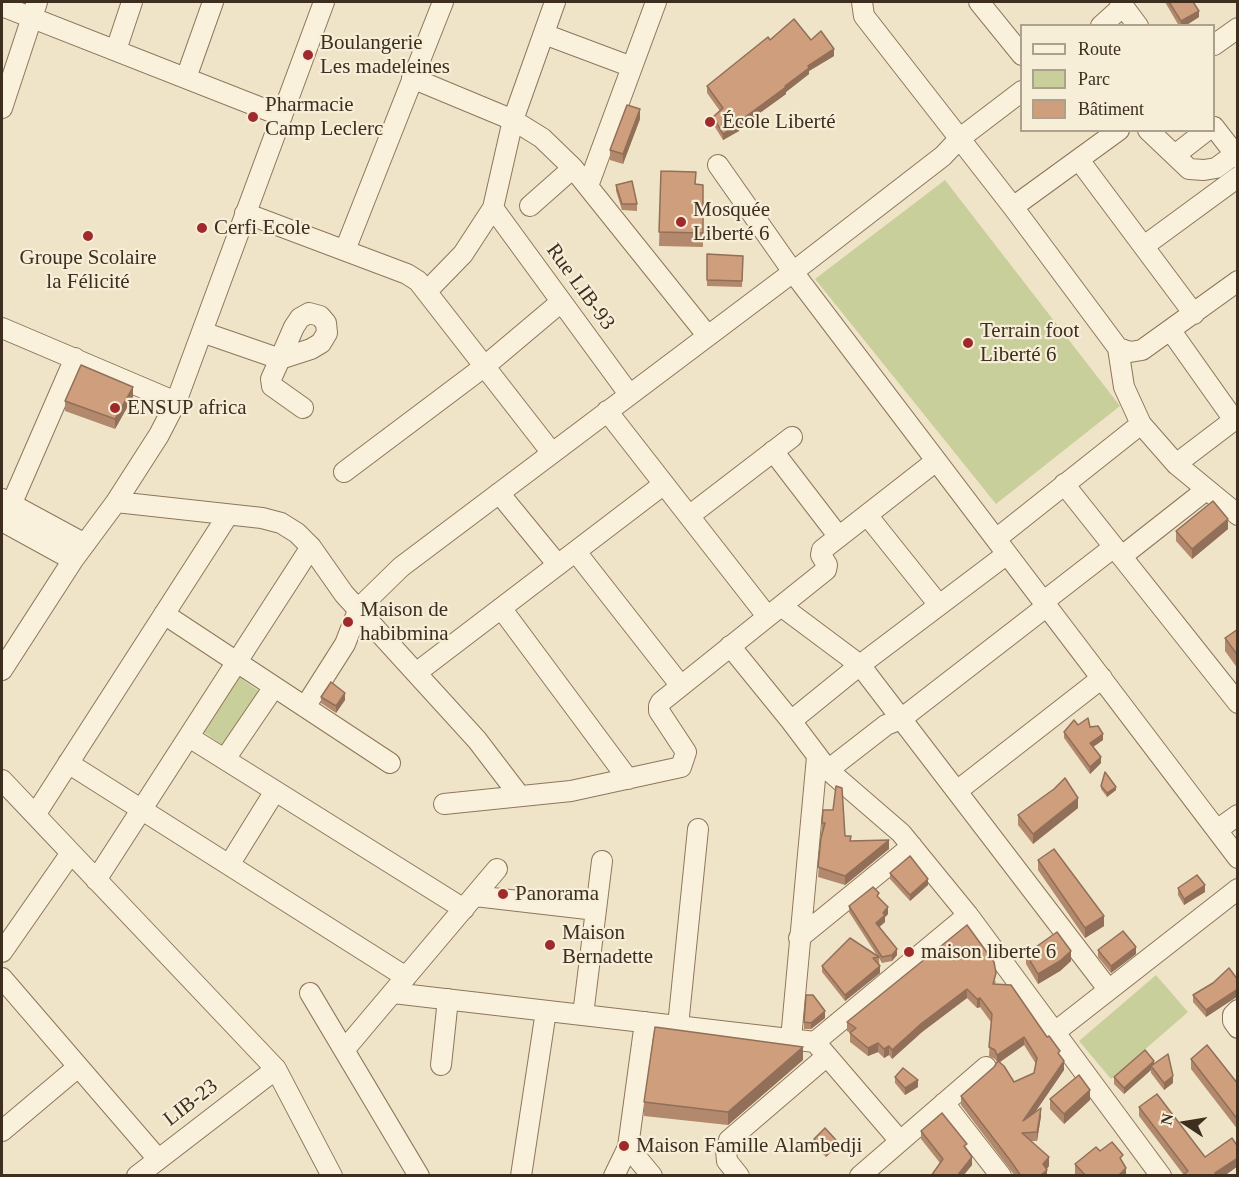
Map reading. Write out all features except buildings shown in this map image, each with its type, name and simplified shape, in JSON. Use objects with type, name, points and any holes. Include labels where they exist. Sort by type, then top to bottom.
[{"type":"street","points":[[116,50],[132,2]]},
{"type":"street","points":[[186,78],[213,2]]},
{"type":"street","points":[[2,670],[73,560],[116,502],[159,435],[176,402],[324,2]]},
{"type":"street","points":[[345,250],[442,2]]},
{"type":"street","points":[[427,291],[463,254],[493,208],[513,120],[555,2]]},
{"type":"street","points":[[588,186],[656,2]]},
{"type":"street","points":[[862,2],[864,16],[1013,207],[1118,348],[1124,387],[1141,424],[1176,464],[1238,515]]},
{"type":"street","points":[[979,2],[1020,53]]},
{"type":"street","points":[[1103,24],[1121,4],[1136,24]]},
{"type":"street","points":[[2,6],[33,10],[116,50],[282,116]]},
{"type":"street","points":[[2,108],[33,10]]},
{"type":"street","points":[[1215,44],[1238,28]]},
{"type":"street","points":[[544,34],[632,67]]},
{"type":"street","points":[[412,78],[513,120],[542,138],[573,168],[708,335]]},
{"type":"street","points":[[305,707],[345,644],[358,608],[401,567],[793,272],[943,156],[959,139],[1020,93]]},
{"type":"street","points":[[1150,132],[1189,169],[1204,170],[1216,168],[1236,156],[1215,128]]},
{"type":"street","points":[[1013,207],[1116,132]]},
{"type":"street","points":[[1175,155],[1204,132]]},
{"type":"street","points":[[1079,159],[1194,314]]},
{"type":"street","points":[[718,165],[793,272],[1238,858]]},
{"type":"street","points":[[530,206],[573,168]]},
{"type":"street","points":[[1144,246],[1238,177]]},
{"type":"street","name":"Rue LIB-93","points":[[493,208],[629,394]]},
{"type":"street","points":[[245,213],[407,274],[418,281],[552,453]]},
{"type":"street","points":[[1118,348],[1130,352],[1142,350],[1238,281]]},
{"type":"street","points":[[344,472],[485,366],[561,302]]},
{"type":"street","points":[[2,328],[176,402]]},
{"type":"street","points":[[1171,330],[1236,419],[1176,464]]},
{"type":"street","points":[[202,332],[280,359],[271,379],[272,386],[303,408]]},
{"type":"street","points":[[5,508],[75,358]]},
{"type":"street","points":[[607,411],[689,516],[774,611],[860,665],[1108,989]]},
{"type":"street","points":[[791,721],[939,605],[1002,547],[1064,484],[1141,424]]},
{"type":"street","points":[[689,516],[792,436]]},
{"type":"street","points":[[773,451],[839,537]]},
{"type":"street","points":[[444,804],[571,791],[681,766],[686,752],[659,711],[658,706],[661,702],[826,570],[827,565],[820,552],[936,461]]},
{"type":"street","points":[[416,673],[664,484]]},
{"type":"street","points":[[1064,484],[1238,703]]},
{"type":"street","points":[[822,763],[886,725],[901,719],[1045,604],[1206,490]]},
{"type":"street","points":[[499,493],[558,565]]},
{"type":"street","points":[[116,502],[261,518],[281,523],[297,533],[311,547],[344,594],[477,740],[519,795]]},
{"type":"street","points":[[5,508],[86,544]]},
{"type":"street","points":[[5,508],[73,560]]},
{"type":"street","points":[[35,814],[228,514]]},
{"type":"street","points":[[867,515],[939,605]]},
{"type":"street","points":[[96,880],[311,547]]},
{"type":"street","points":[[576,552],[681,687]]},
{"type":"street","points":[[501,608],[628,779]]},
{"type":"street","points":[[164,614],[390,763]]},
{"type":"street","points":[[730,646],[822,763],[890,822],[912,846],[968,915],[1161,1176]]},
{"type":"street","points":[[957,791],[1102,678]]},
{"type":"street","points":[[225,759],[274,687]]},
{"type":"street","points":[[189,736],[275,791],[470,903],[596,910]]},
{"type":"street","points":[[68,763],[406,977]]},
{"type":"street","points":[[791,1039],[800,938],[822,763]]},
{"type":"street","points":[[2,780],[276,1069],[332,1176]]},
{"type":"street","points":[[229,865],[275,791]]},
{"type":"street","points":[[1217,831],[1238,815]]},
{"type":"street","points":[[678,1026],[698,829]]},
{"type":"street","points":[[800,938],[912,846]]},
{"type":"street","points":[[2,952],[71,853]]},
{"type":"street","points":[[583,1015],[602,861]]},
{"type":"street","points":[[345,1049],[497,869]]},
{"type":"street","points":[[1055,1032],[1238,889]]},
{"type":"street","points":[[739,1176],[727,1161],[726,1150],[729,1140],[821,1049],[968,915]]},
{"type":"street","points":[[2,978],[158,1159]]},
{"type":"street","points":[[309,993],[345,1049],[419,1176]]},
{"type":"street","points":[[393,993],[791,1039],[821,1049],[900,1141]]},
{"type":"street","points":[[441,1065],[448,999]]},
{"type":"street","points":[[1238,1010],[1233,1015],[1233,1021],[1238,1028]]},
{"type":"street","points":[[521,1176],[546,1011]]},
{"type":"street","points":[[614,1176],[628,1147],[645,1022]]},
{"type":"street","points":[[2,1131],[78,1066]]},
{"type":"street","points":[[863,1175],[986,1066]]},
{"type":"street","name":"LIB-23","points":[[137,1176],[276,1069]]},
{"type":"street","points":[[944,1103],[1000,1176]]},
{"type":"street","points":[[628,1147],[652,1176]]},
{"type":"green space","name":"Terrain foot Liberté 6","points":[[945,180],[1120,406],[996,504],[815,279]]},
{"type":"green space","points":[[238,676],[260,692],[224,746],[202,731]]},
{"type":"green space","points":[[1156,975],[1188,1012],[1111,1079],[1079,1041]]},
{"type":"place","name":"Boulangerie Les madeleines","points":[[308,55]]},
{"type":"place","name":"Pharmacie Camp Leclerc","points":[[253,117]]},
{"type":"place","name":"École Liberté","points":[[710,122]]},
{"type":"place","name":"Mosquée Liberté 6","points":[[681,222]]},
{"type":"place","name":"Cerfi Ecole","points":[[202,228]]},
{"type":"place","name":"Groupe Scolaire la Félicité","points":[[88,236]]},
{"type":"place","name":"Terrain foot Liberté 6","points":[[968,343]]},
{"type":"place","name":"ENSUP africa","points":[[115,408]]},
{"type":"place","name":"Maison de habibmina","points":[[348,622]]},
{"type":"place","name":"Panorama","points":[[503,894]]},
{"type":"place","name":"Maison Bernadette","points":[[550,945]]},
{"type":"place","name":"maison liberte 6","points":[[909,952]]},
{"type":"place","name":"Maison Famille Alambedji","points":[[624,1146]]}]
